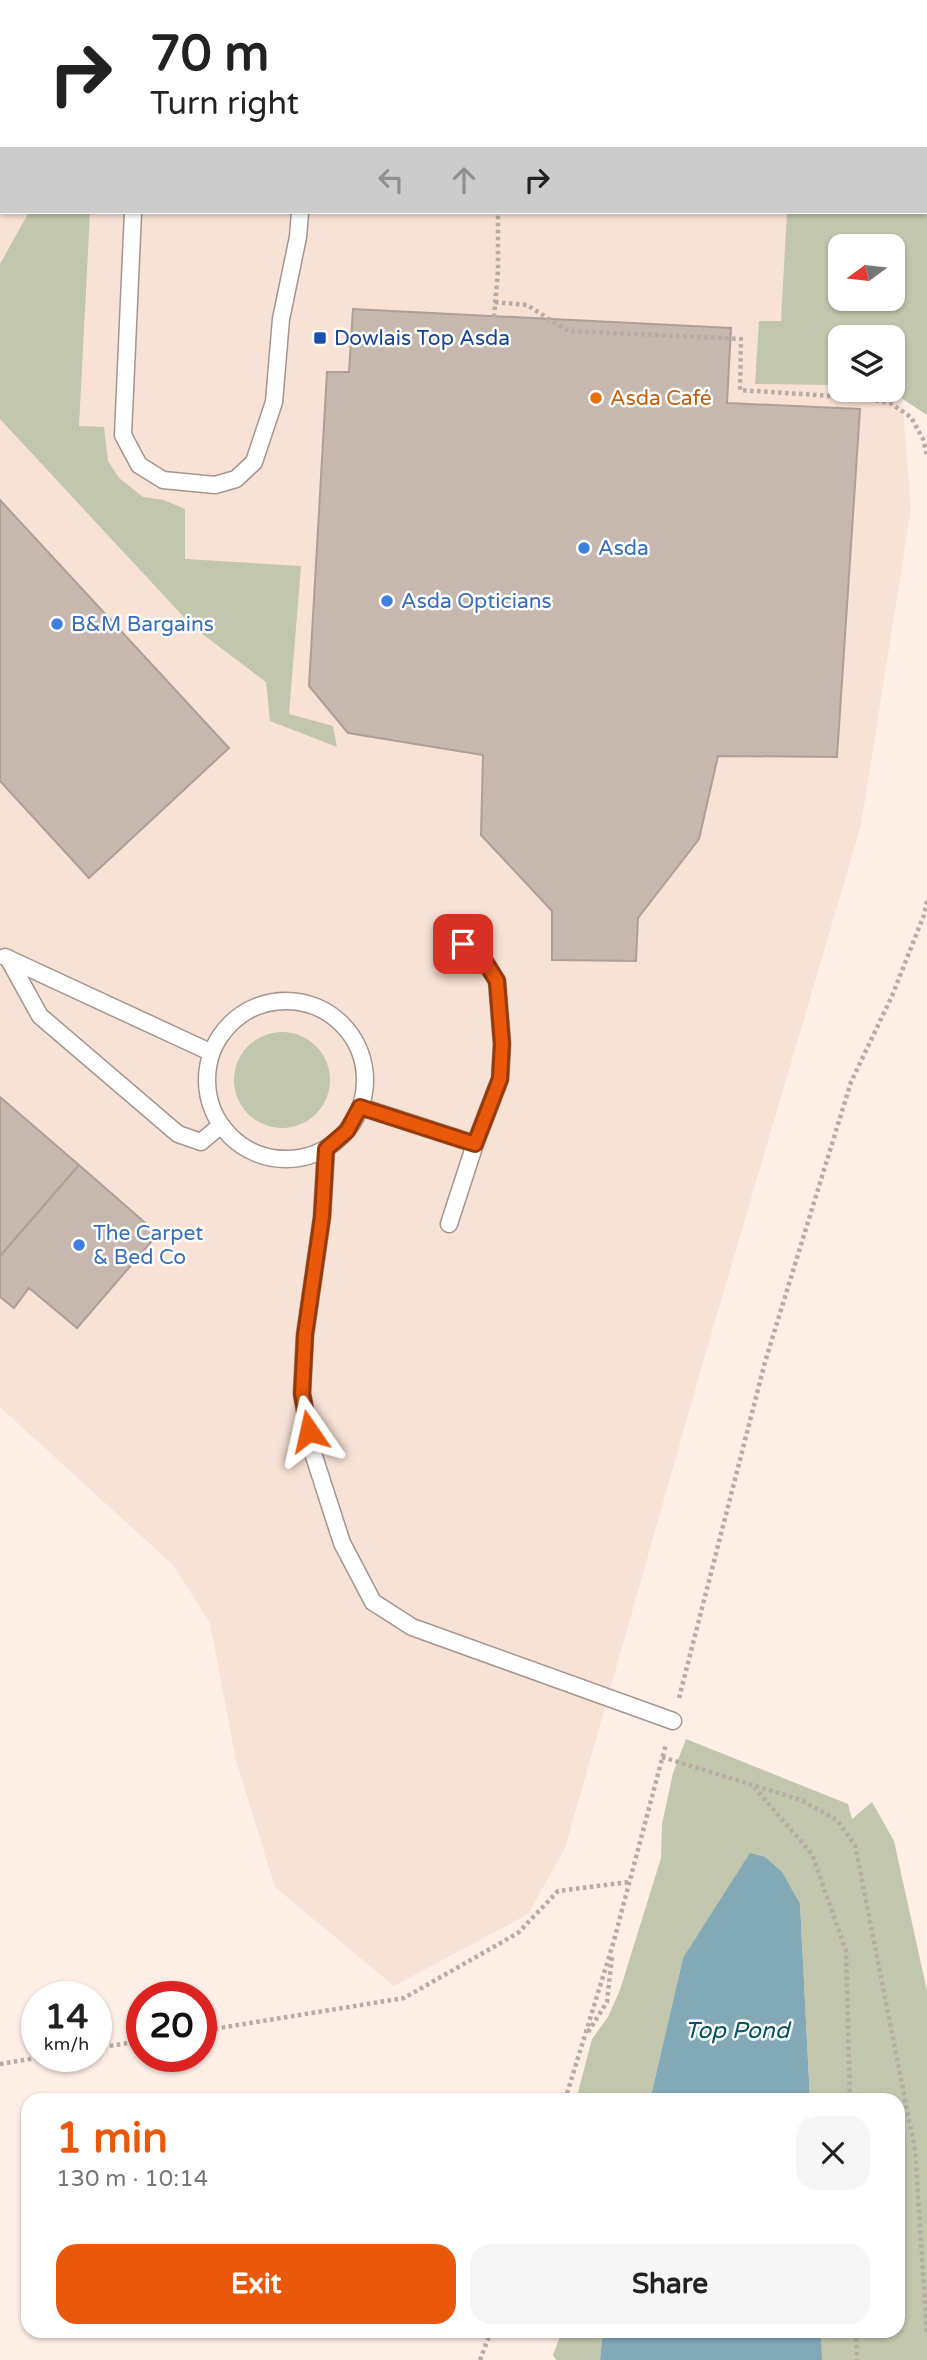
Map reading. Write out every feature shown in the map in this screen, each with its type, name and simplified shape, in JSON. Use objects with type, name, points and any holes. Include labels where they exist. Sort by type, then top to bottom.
[{"type":"lane","points":[[133,214],[123,435],[139,465],[163,480],[215,485],[236,479],[254,462],[274,401],[281,319],[298,237],[300,214]]},
{"type":"lane","points":[[447,937],[479,952],[497,981],[502,1044],[500,1079],[449,1224]]},
{"type":"lane","points":[[4,956],[210,1052]]},
{"type":"lane","points":[[4,956],[40,1016],[178,1134],[201,1142],[220,1125]]},
{"type":"lane","points":[[276,1001],[311,1005],[336,1018],[358,1047],[365,1074],[360,1107],[347,1131],[326,1149],[298,1159],[270,1158],[240,1145],[220,1125],[208,1095],[210,1052],[228,1026],[250,1009],[276,1001]]},
{"type":"lane","points":[[360,1107],[475,1144]]},
{"type":"lane","points":[[326,1149],[322,1217],[305,1335],[302,1394],[312,1450],[342,1543],[373,1602],[412,1627],[673,1721]]},
{"type":"path","points":[[494,317],[498,214]]},
{"type":"path","points":[[495,302],[527,305],[568,331],[741,339],[740,390],[862,398],[890,403],[911,417],[923,439],[927,455]]},
{"type":"path","points":[[567,2093],[613,1944],[765,1362],[851,1082],[892,996],[927,901]]},
{"type":"path","points":[[662,1757],[801,1800],[837,1820],[855,1846],[904,2093]]},
{"type":"path","points":[[754,1786],[812,1854],[846,1951],[849,2093]]},
{"type":"path","points":[[217,2028],[404,1998],[518,1933],[558,1891],[629,1882]]},
{"type":"path","points":[[584,2038],[607,2002],[613,1944]]},
{"type":"path","points":[[0,2064],[21,2060]]},
{"type":"path","points":[[905,2099],[915,2150],[927,2335]]},
{"type":"path","points":[[480,2360],[488,2338]]},
{"type":"path","points":[[856,2338],[856,2360]]},
{"type":"shaded area","points":[[0,214],[883,214],[857,234],[828,234],[828,312],[895,312],[896,325],[828,325],[828,402],[902,402],[911,509],[861,825],[705,1355],[565,1848],[528,1914],[394,1986],[275,1887],[236,1760],[210,1623],[173,1565],[0,1407]]},
{"type":"green space","points":[[28,214],[90,214],[79,426],[104,427],[108,461],[119,478],[143,497],[164,500],[185,509],[185,559],[301,566],[289,714],[333,726],[337,747],[270,721],[266,682],[193,627],[0,419],[0,264]]},
{"type":"green space","points":[[787,214],[927,214],[927,415],[905,401],[905,325],[828,325],[828,385],[755,384],[759,321],[781,321]]},
{"type":"green space","points":[[282,1032],[300,1036],[316,1046],[326,1062],[330,1080],[326,1098],[316,1114],[300,1124],[282,1128],[264,1124],[248,1114],[238,1098],[234,1080],[238,1062],[248,1046],[264,1036]]},
{"type":"green space","points":[[686,1739],[848,1804],[852,1819],[872,1802],[894,1841],[927,1991],[927,2360],[822,2360],[821,2338],[905,2338],[905,2093],[810,2093],[800,1904],[683,1958],[652,2093],[578,2093],[592,2039],[608,2017],[620,1990],[661,1858],[662,1824],[673,1773]]},
{"type":"green space","points":[[559,2338],[602,2338],[600,2360],[556,2360],[553,2355]]},
{"type":"water","name":"Top Pond","points":[[750,1853],[765,1857],[782,1872],[800,1904],[810,2093],[652,2093],[683,1958]]},
{"type":"water","points":[[602,2338],[821,2338],[822,2360],[600,2360]]},
{"type":"building","name":"Asda","points":[[353,309],[731,328],[727,403],[860,409],[837,757],[718,756],[699,839],[638,918],[636,961],[552,960],[552,911],[481,835],[483,755],[348,733],[309,686],[327,372],[349,372]]},
{"type":"building","name":"B&M Bargains","points":[[0,500],[229,748],[89,878],[0,781]]},
{"type":"building","points":[[0,1097],[79,1165],[0,1256]]},
{"type":"building","name":"The Carpet & Bed Co","points":[[79,1165],[158,1234],[77,1328],[29,1288],[14,1308],[0,1297],[0,1256]]},
{"type":"place","name":"Dowlais Top Asda","points":[[320,338]]},
{"type":"place","name":"Asda Café","points":[[596,398]]},
{"type":"place","name":"Asda","points":[[584,548]]},
{"type":"place","name":"Asda Opticians","points":[[387,601]]},
{"type":"place","name":"B&M Bargains","points":[[57,624]]},
{"type":"place","name":"The Carpet & Bed Co","points":[[79,1245]]},
{"type":"route","points":[[309,1431],[302,1394],[305,1335],[322,1217],[326,1149],[347,1131],[360,1107],[475,1144],[500,1079],[502,1044],[497,981],[479,952],[463,944]]}]
